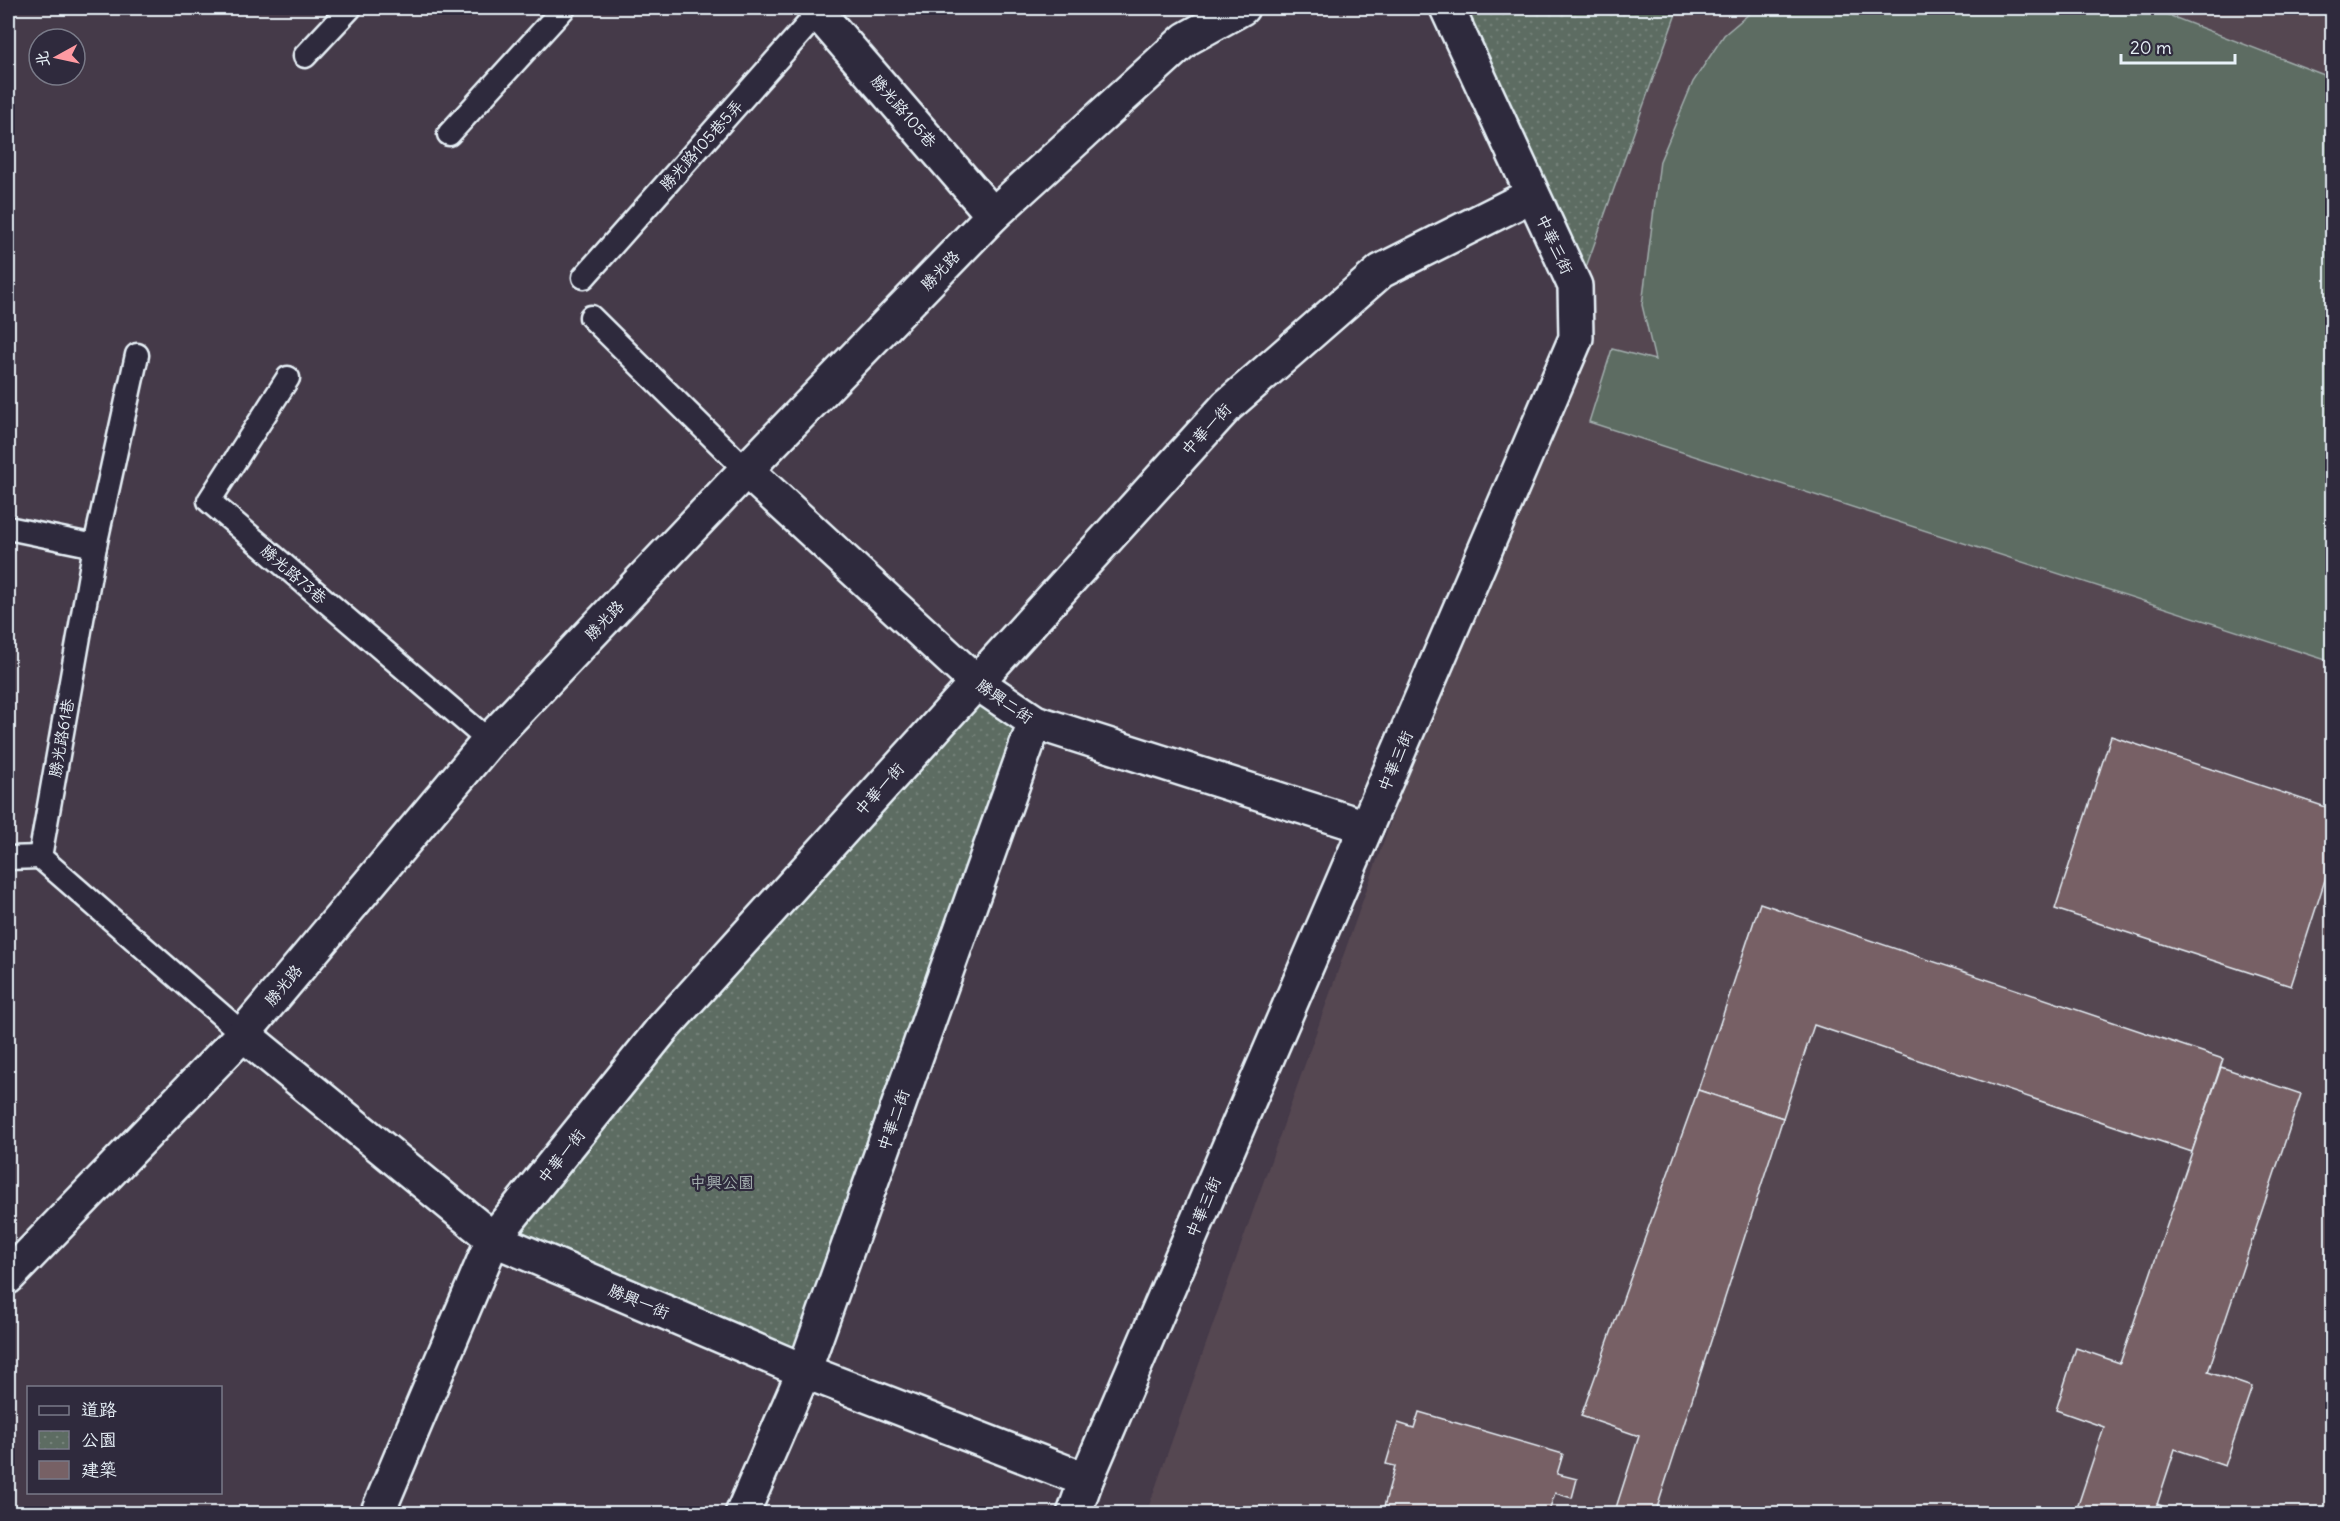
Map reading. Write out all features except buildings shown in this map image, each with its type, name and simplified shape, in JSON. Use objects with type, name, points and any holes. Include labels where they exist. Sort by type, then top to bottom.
[{"type":"street","name":"勝光路","points":[[8,1277],[243,1034],[489,741],[746,470],[993,215],[1186,39],[1242,8]]},
{"type":"street","name":"中華三街","points":[[1074,1514],[1086,1480],[1576,338],[1575,286],[1447,8]]},
{"type":"street","name":"勝光路105巷","points":[[819,9],[993,215]]},
{"type":"street","name":"中華一街","points":[[377,1514],[493,1239],[663,1028],[1227,406],[1381,270],[1532,195]]},
{"type":"street","name":"勝興二街","points":[[746,470],[976,682],[1035,722],[1366,827]]},
{"type":"street","name":"中華二街","points":[[742,1514],[804,1371],[1035,722]]},
{"type":"street","name":"勝興一街","points":[[243,1034],[493,1239],[804,1371],[1086,1480]]},
{"type":"lane","points":[[305,56],[350,8]]},
{"type":"lane","points":[[449,134],[564,8]]},
{"type":"lane","name":"勝光路105巷5弄","points":[[584,277],[819,9]]},
{"type":"lane","points":[[591,317],[746,470]]},
{"type":"lane","name":"勝光路61巷","points":[[40,857],[95,546],[137,355]]},
{"type":"lane","name":"勝光路73巷","points":[[288,378],[209,501],[489,741]]},
{"type":"lane","points":[[8,528],[95,546]]},
{"type":"lane","points":[[8,858],[40,857],[243,1034]]},
{"type":"shaded area","points":[[1678,8],[2298,8],[2332,20],[2332,1513],[1146,1514]]},
{"type":"green space","points":[[1461,8],[1678,8],[1578,290]]},
{"type":"green space","points":[[1756,8],[2150,8],[2332,78],[2332,662],[1589,422],[1612,349],[1655,360],[1642,305],[1660,161],[1693,82],[1724,35]]},
{"type":"green space","name":"中興公園","points":[[980,699],[1020,729],[795,1349],[511,1232],[678,1033]]}]
